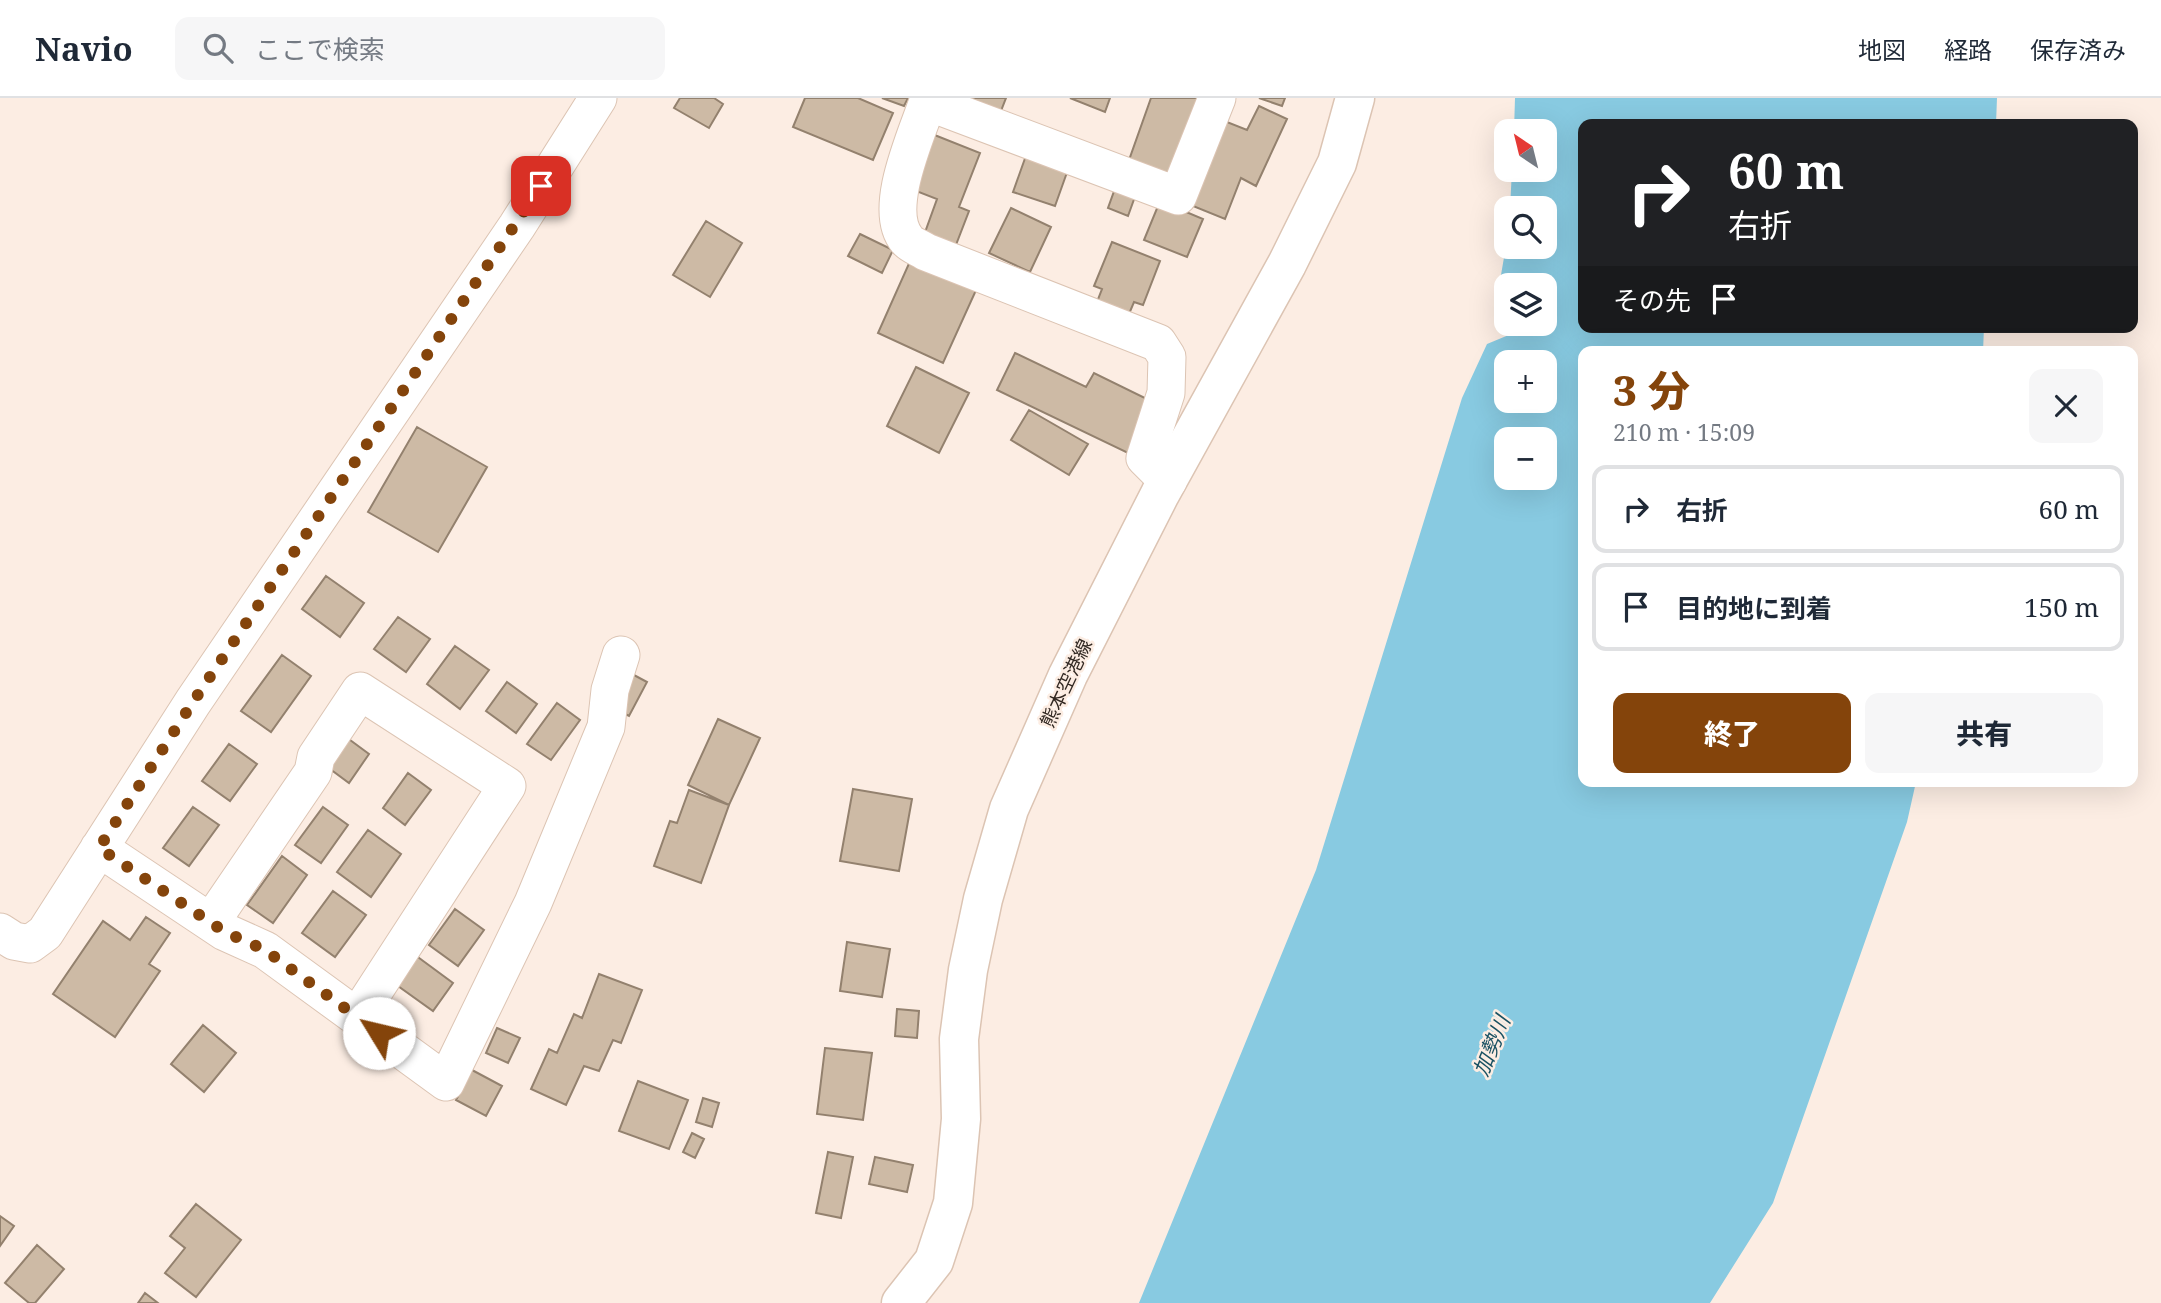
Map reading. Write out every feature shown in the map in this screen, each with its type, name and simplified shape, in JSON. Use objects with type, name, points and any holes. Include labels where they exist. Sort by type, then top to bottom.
[{"type":"main road","name":"熊本空港線","points":[[901,1303],[934,1261],[953,1203],[961,1119],[959,1039],[968,970],[983,900],[1009,809],[1068,675],[1168,481],[1281,275],[1337,163],[1355,98]]},
{"type":"street","points":[[1168,481],[1145,458],[1166,393],[1167,357],[1158,343],[926,252],[907,240],[897,218],[901,178],[929,100],[1178,196],[1217,98]]},
{"type":"street","points":[[0,932],[14,941],[30,944],[45,933],[193,702],[517,226],[589,101]]},
{"type":"street","points":[[99,848],[225,932],[265,950],[446,1082],[533,903],[606,727],[610,690],[621,655]]},
{"type":"street","points":[[211,922],[313,772],[316,757],[360,691],[507,786],[357,1017]]},
{"type":"water","name":"加勢川","points":[[1515,98],[1997,98],[1996,119],[1578,119],[1578,333],[1984,333],[1983,346],[1578,346],[1578,787],[1915,787],[1907,822],[1773,1203],[1710,1303],[1139,1303],[1316,870],[1462,398],[1487,344],[1506,336],[1557,336],[1557,273],[1501,273],[1504,259],[1557,259],[1557,196],[1511,196],[1511,182],[1558,182],[1558,119],[1514,119]]},
{"type":"building","points":[[680,98],[714,98],[723,104],[709,128],[674,108]]},
{"type":"building","points":[[805,98],[858,98],[893,113],[873,160],[793,127]]},
{"type":"building","points":[[882,98],[908,98],[904,106]]},
{"type":"building","points":[[972,98],[1006,98],[999,116],[969,105]]},
{"type":"building","points":[[1070,98],[1110,98],[1105,112]]},
{"type":"building","points":[[1151,98],[1201,98],[1172,179],[1128,163]]},
{"type":"building","points":[[1259,98],[1285,98],[1282,106]]},
{"type":"building","points":[[1259,106],[1287,119],[1256,186],[1241,178],[1225,219],[1188,204],[1222,120],[1247,130]]},
{"type":"building","points":[[932,134],[980,153],[959,207],[969,211],[954,250],[923,238],[937,199],[911,189]]},
{"type":"building","points":[[1028,150],[1070,164],[1055,206],[1013,192]]},
{"type":"building","points":[[1117,183],[1137,191],[1128,216],[1108,208]]},
{"type":"building","points":[[1160,201],[1203,219],[1187,257],[1144,240]]},
{"type":"building","points":[[1011,208],[1051,227],[1030,272],[989,253]]},
{"type":"building","points":[[706,221],[742,243],[710,297],[673,275]]},
{"type":"building","points":[[860,234],[893,250],[882,273],[848,256]]},
{"type":"building","points":[[1112,242],[1160,261],[1143,305],[1134,302],[1129,314],[1097,302],[1102,289],[1094,286]]},
{"type":"building","points":[[911,259],[977,288],[943,363],[878,333]]},
{"type":"building","points":[[1015,353],[1086,387],[1094,373],[1153,402],[1128,453],[997,390]]},
{"type":"building","points":[[916,367],[969,393],[939,453],[887,426]]},
{"type":"building","points":[[1029,410],[1088,444],[1069,475],[1011,440]]},
{"type":"building","points":[[417,427],[487,467],[438,552],[368,512]]},
{"type":"building","points":[[326,576],[364,603],[340,637],[302,609]]},
{"type":"building","points":[[398,617],[430,639],[406,672],[374,649]]},
{"type":"building","points":[[455,646],[489,670],[460,709],[427,684]]},
{"type":"building","points":[[282,655],[311,676],[271,732],[241,711]]},
{"type":"building","points":[[632,674],[647,682],[629,716],[615,709]]},
{"type":"building","points":[[507,682],[537,704],[516,733],[486,711]]},
{"type":"building","points":[[557,703],[580,720],[551,760],[527,744]]},
{"type":"building","points":[[718,719],[760,738],[729,805],[688,785]]},
{"type":"building","points":[[346,737],[369,754],[349,783],[326,766]]},
{"type":"building","points":[[229,744],[257,764],[230,801],[202,781]]},
{"type":"building","points":[[408,773],[431,790],[405,825],[383,808]]},
{"type":"building","points":[[853,789],[912,799],[899,871],[840,861]]},
{"type":"building","points":[[689,790],[729,805],[701,883],[654,866],[670,821],[677,823]]},
{"type":"building","points":[[193,807],[219,825],[189,866],[163,848]]},
{"type":"building","points":[[323,807],[348,825],[321,863],[295,845]]},
{"type":"building","points":[[368,830],[401,854],[371,897],[337,872]]},
{"type":"building","points":[[282,856],[307,875],[273,923],[247,905]]},
{"type":"building","points":[[333,891],[366,915],[335,957],[302,933]]},
{"type":"building","points":[[455,909],[484,930],[458,966],[429,945]]},
{"type":"building","points":[[146,917],[170,933],[149,964],[160,971],[115,1037],[53,994],[103,921],[130,940]]},
{"type":"building","points":[[847,942],[890,949],[882,997],[840,991]]},
{"type":"building","points":[[411,952],[453,983],[433,1011],[391,981]]},
{"type":"building","points":[[599,974],[642,990],[621,1043],[613,1040],[599,1071],[584,1066],[566,1105],[531,1089],[549,1049],[557,1053],[574,1014],[582,1018]]},
{"type":"building","points":[[897,1009],[919,1011],[917,1038],[895,1036]]},
{"type":"building","points":[[203,1025],[236,1053],[204,1092],[171,1064]]},
{"type":"building","points":[[497,1028],[520,1038],[508,1063],[486,1053]]},
{"type":"building","points":[[825,1048],[872,1053],[863,1120],[817,1114]]},
{"type":"building","points":[[472,1070],[502,1086],[486,1116],[456,1100]]},
{"type":"building","points":[[638,1081],[688,1100],[669,1149],[619,1131]]},
{"type":"building","points":[[703,1098],[719,1103],[712,1127],[696,1122]]},
{"type":"building","points":[[692,1133],[704,1139],[695,1158],[683,1152]]},
{"type":"building","points":[[828,1152],[853,1157],[841,1218],[816,1213]]},
{"type":"building","points":[[875,1157],[913,1165],[907,1192],[869,1184]]},
{"type":"building","points":[[196,1204],[241,1240],[196,1297],[165,1273],[185,1248],[170,1236]]},
{"type":"building","points":[[0,1216],[14,1226],[0,1246]]},
{"type":"building","points":[[37,1245],[64,1269],[35,1303],[29,1303],[5,1283]]},
{"type":"building","points":[[145,1293],[158,1303],[138,1303]]},
{"type":"route","points":[[379,1033],[265,950],[225,932],[99,848],[193,702],[517,226],[541,186]]}]
